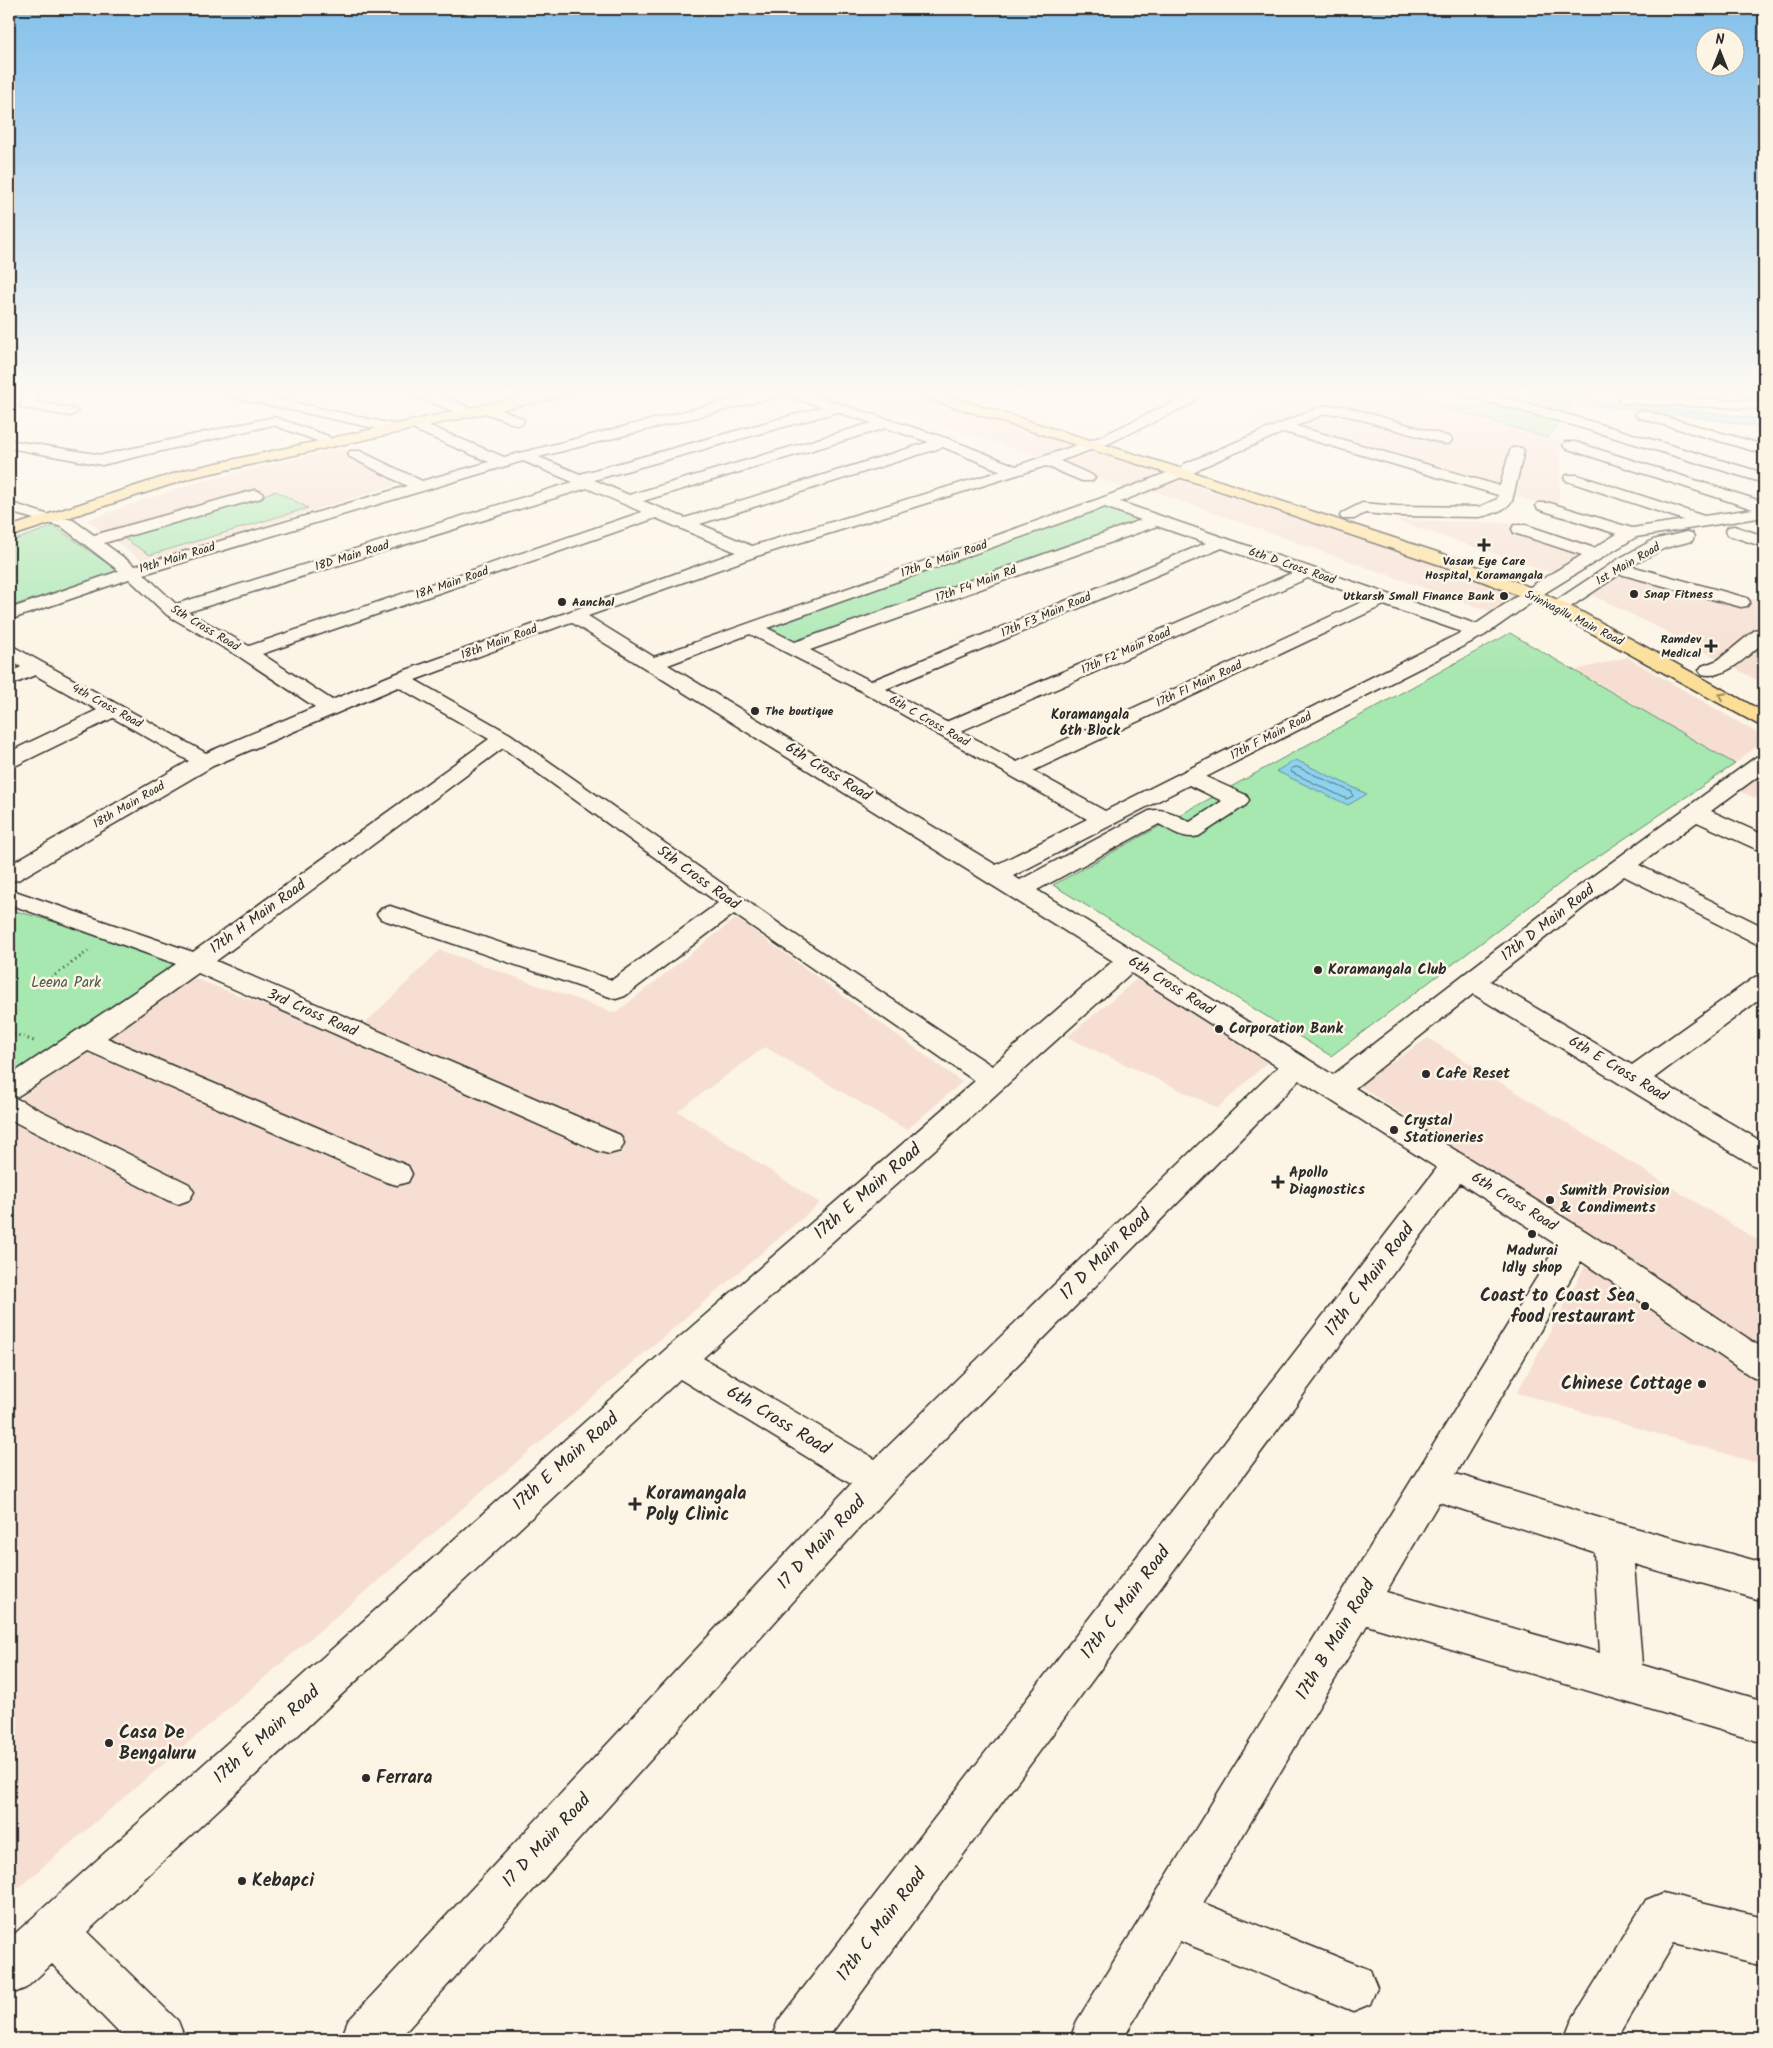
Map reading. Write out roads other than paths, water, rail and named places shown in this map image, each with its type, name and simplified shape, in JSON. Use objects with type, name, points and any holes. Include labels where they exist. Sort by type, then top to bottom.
[{"type":"main road","points":[[9,532],[41,516],[131,487]]},
{"type":"main road","points":[[9,523],[41,516],[143,487]]},
{"type":"main road","name":"Srinivagilu Main Road","points":[[1237,487],[1536,591],[1709,670],[1764,701]]},
{"type":"main road","name":"Srinivagilu Main Road","points":[[1247,487],[1348,516],[1503,571],[1536,591]]},
{"type":"main road","name":"Srinivagilu Main Road","points":[[1564,603],[1764,720]]},
{"type":"street","name":"19th Main Road","points":[[9,614],[132,572],[418,487]]},
{"type":"street","name":"18D Main Road","points":[[173,611],[566,487]]},
{"type":"street","points":[[597,487],[751,552]]},
{"type":"street","points":[[629,500],[674,487]]},
{"type":"street","points":[[684,524],[803,487]]},
{"type":"street","name":"18th Main Road","points":[[9,875],[205,761],[398,679],[751,552],[965,487]]},
{"type":"street","name":"17th G Main Road","points":[[652,664],[1143,487]]},
{"type":"street","points":[[1485,487],[1507,493]]},
{"type":"street","points":[[1348,516],[1362,508],[1427,512],[1486,511],[1504,501],[1509,487]]},
{"type":"street","points":[[1598,487],[1702,521]]},
{"type":"street","points":[[1699,487],[1764,507]]},
{"type":"street","points":[[91,541],[255,495]]},
{"type":"street","name":"6th D Cross Road","points":[[1105,502],[1478,630]]},
{"type":"street","points":[[1544,506],[1631,532],[1764,512]]},
{"type":"street","name":"5th Cross Road","points":[[9,507],[67,523],[132,572],[173,611],[247,653],[330,708]]},
{"type":"street","name":"18A Main Road","points":[[247,653],[657,512]]},
{"type":"street","name":"17th F4 Main Rd","points":[[794,649],[1158,520]]},
{"type":"street","name":"1st Main Road","points":[[1564,603],[1617,568],[1659,544],[1690,536],[1764,526]]},
{"type":"street","points":[[1520,529],[1596,554]]},
{"type":"street","points":[[1734,531],[1764,542]]},
{"type":"street","name":"17th F Main Road","points":[[995,875],[1478,630],[1536,591],[1631,532]]},
{"type":"street","name":"17th F3 Main Road","points":[[870,688],[1222,542]]},
{"type":"street","points":[[1617,568],[1741,602]]},
{"type":"street","name":"17th F2 Main Road","points":[[945,730],[1308,572]]},
{"type":"street","name":"17th F1 Main Road","points":[[1015,771],[1384,598]]},
{"type":"street","name":"6th Cross Road","points":[[573,615],[995,875],[1576,1241],[1764,1367]]},
{"type":"street","name":"6th C Cross Road","points":[[751,627],[870,688],[1105,820]]},
{"type":"street","points":[[1709,670],[1725,664],[1762,634]]},
{"type":"street","name":"4th Cross Road","points":[[9,652],[205,761]]},
{"type":"street","points":[[9,680],[36,667]]},
{"type":"street","name":"5th Cross Road","points":[[398,679],[503,738],[733,903],[995,1081]]},
{"type":"street","points":[[9,760],[113,710]]},
{"type":"street","name":"17th H Main Road","points":[[9,1090],[87,1040],[503,738]]},
{"type":"street","name":"17th D Main Road","points":[[1334,1089],[1623,866],[1764,762]]},
{"type":"street","points":[[1019,890],[1157,816],[1191,831],[1238,800],[1189,778]]},
{"type":"street","points":[[1696,813],[1764,844]]},
{"type":"street","points":[[1623,866],[1764,937]]},
{"type":"street","name":"3rd Cross Road","points":[[9,896],[196,962],[609,1143]]},
{"type":"street","points":[[390,914],[616,990],[733,903]]},
{"type":"street","name":"17th E Main Road","points":[[9,1971],[677,1360],[1130,960]]},
{"type":"street","name":"6th E Cross Road","points":[[1472,982],[1764,1157]]},
{"type":"street","points":[[1634,1078],[1764,983]]},
{"type":"street","points":[[87,1040],[397,1174]]},
{"type":"street","name":"17 D Main Road","points":[[366,2039],[878,1481],[1297,1065]]},
{"type":"street","points":[[9,1107],[178,1192]]},
{"type":"street","name":"17th C Main Road","points":[[796,2039],[1456,1166]]},
{"type":"street","name":"17th B Main Road","points":[[1095,2039],[1576,1241]]},
{"type":"street","name":"6th Cross Road","points":[[677,1360],[878,1481]]},
{"type":"street","points":[[1431,1483],[1613,1540],[1764,1582]]},
{"type":"street","points":[[1613,1540],[1622,1680]]},
{"type":"street","points":[[1358,1603],[1764,1722]]},
{"type":"street","points":[[1171,1914],[1353,1987]]},
{"type":"street","points":[[1590,2039],[1663,1917],[1764,1941]]},
{"type":"street","points":[[52,1932],[160,2039]]},
{"type":"water","points":[[1296,760],[1367,794],[1348,805],[1276,771]]},
{"type":"place","name":"Vasan Eye Care Hospital, Koramangala","points":[[1484,545]]},
{"type":"place","name":"Snap Fitness","points":[[1634,594]]},
{"type":"place","name":"Utkarsh Small Finance Bank","points":[[1504,596]]},
{"type":"place","name":"Aanchal","points":[[562,602]]},
{"type":"place","name":"Ramdev Medical","points":[[1711,646]]},
{"type":"place","name":"The boutique","points":[[755,711]]},
{"type":"place","name":"Koramangala Club","points":[[1318,970]]},
{"type":"place","name":"Corporation Bank","points":[[1219,1029]]},
{"type":"place","name":"Cafe Reset","points":[[1426,1074]]},
{"type":"place","name":"Crystal Stationeries","points":[[1394,1130]]},
{"type":"place","name":"Apollo Diagnostics","points":[[1278,1182]]},
{"type":"place","name":"Sumith Provision & Condiments","points":[[1550,1200]]},
{"type":"place","name":"Madurai Idly shop","points":[[1532,1234]]},
{"type":"place","name":"Coast to Coast Sea food restaurant","points":[[1645,1306]]},
{"type":"place","name":"Chinese Cottage","points":[[1702,1384]]},
{"type":"place","name":"Koramangala Poly Clinic","points":[[635,1504]]},
{"type":"place","name":"Casa De Bengaluru","points":[[109,1743]]},
{"type":"place","name":"Ferrara","points":[[366,1778]]},
{"type":"place","name":"Kebapci","points":[[242,1881]]},
{"type":"district","name":"Koramangala 6th Block","points":[[1090,724]]},
{"type":"park label","name":"Leena Park","points":[[66,983]]}]
